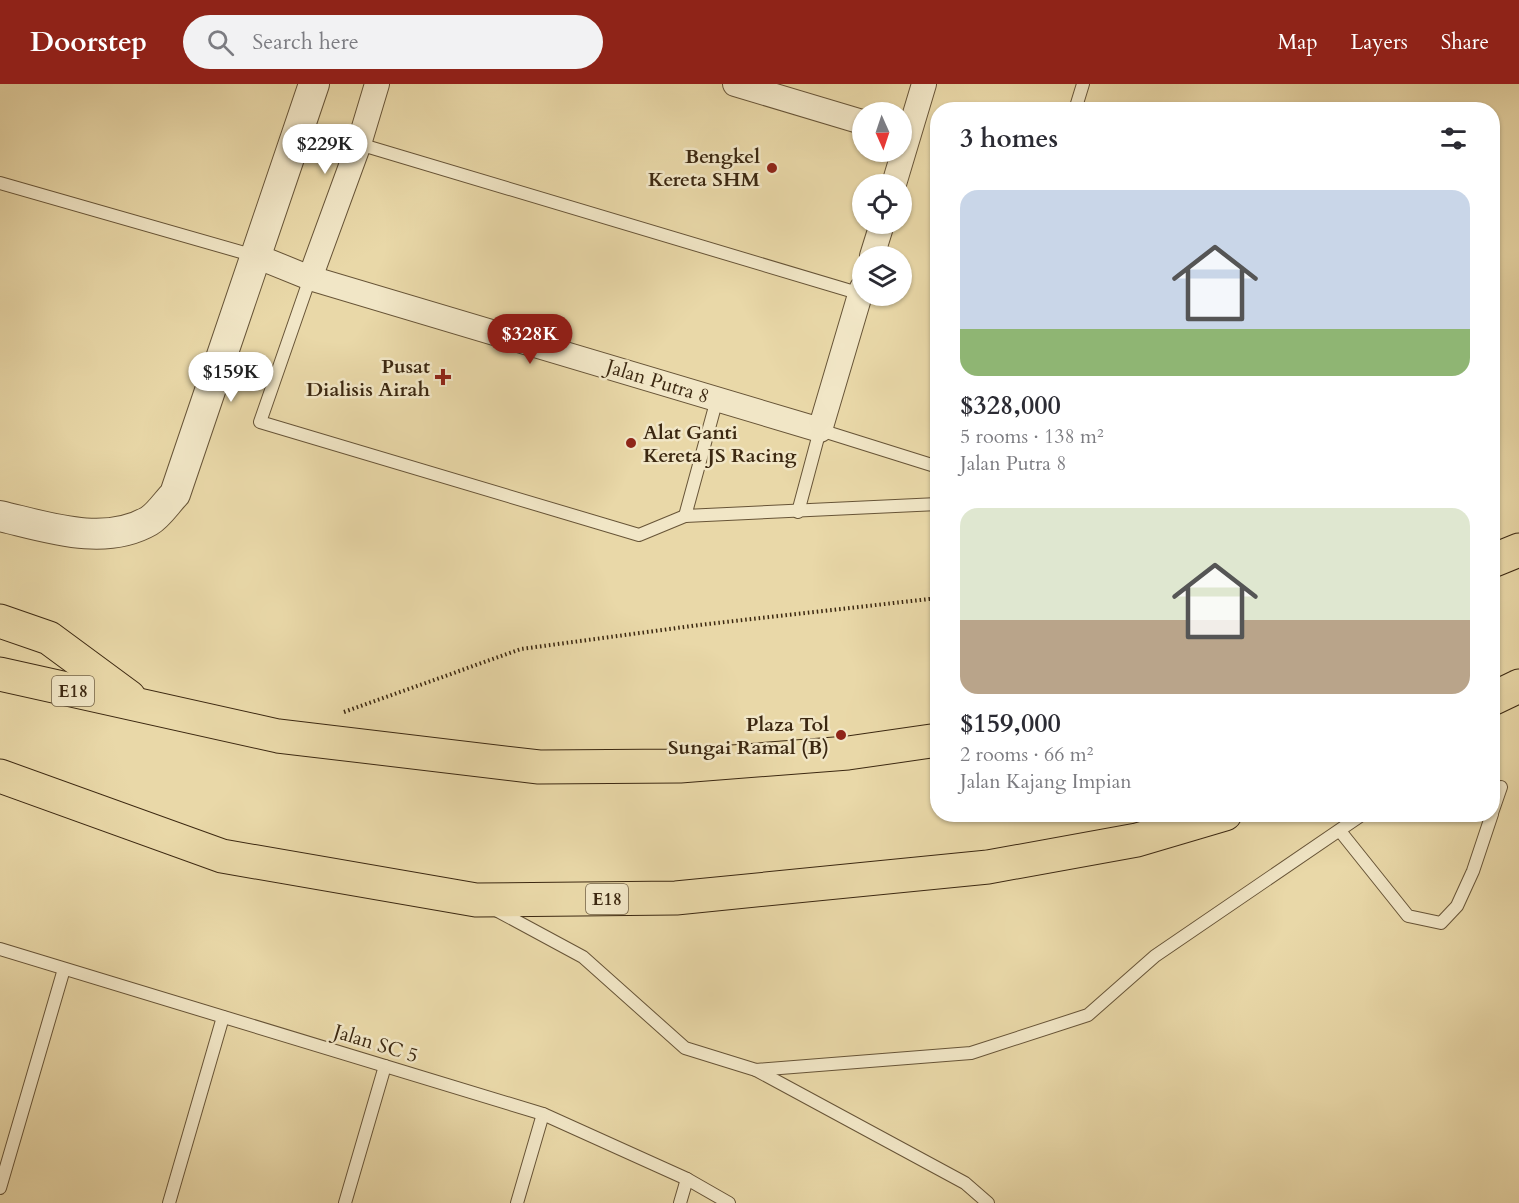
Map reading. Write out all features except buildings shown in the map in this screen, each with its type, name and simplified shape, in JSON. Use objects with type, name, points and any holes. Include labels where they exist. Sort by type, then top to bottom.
[{"type":"highway","points":[[1500,558],[1519,550]]},
{"type":"highway","points":[[0,621],[49,638],[104,680],[145,707]]},
{"type":"highway","name":"E18","points":[[0,674],[278,736],[539,767],[691,765],[848,753],[930,741]]},
{"type":"highway","points":[[1500,696],[1519,689]]},
{"type":"highway","name":"E18","points":[[0,776],[222,856],[476,900],[676,898],[988,867],[1137,840],[1198,822]]},
{"type":"street","points":[[0,516],[78,534],[120,532],[150,520],[175,494],[314,84]]},
{"type":"street","points":[[310,278],[359,144],[377,84]]},
{"type":"street","points":[[735,84],[852,119]]},
{"type":"street","points":[[912,116],[924,84]]},
{"type":"street","name":"Jalan Putra 8","points":[[256,256],[310,278],[820,430]]},
{"type":"street","points":[[820,430],[857,306]]},
{"type":"lane","points":[[1077,102],[1083,84]]},
{"type":"lane","points":[[359,144],[852,288]]},
{"type":"lane","points":[[0,183],[256,256]]},
{"type":"lane","points":[[310,278],[260,422],[639,535],[685,516],[930,504]]},
{"type":"lane","points":[[685,516],[717,399]]},
{"type":"lane","points":[[798,512],[820,430],[930,464]]},
{"type":"lane","points":[[1500,705],[1519,689]]},
{"type":"lane","points":[[756,1070],[971,1053],[1089,1015],[1155,956],[1352,822]]},
{"type":"lane","points":[[1340,831],[1408,916],[1440,923],[1457,906],[1473,871],[1489,822]]},
{"type":"lane","points":[[476,900],[583,957],[685,1048],[756,1070],[964,1183],[988,1203]]},
{"type":"lane","name":"Jalan SC 5","points":[[0,949],[543,1114],[687,1179],[729,1203]]},
{"type":"lane","points":[[0,1188],[64,969]]},
{"type":"lane","points":[[169,1203],[223,1017]]},
{"type":"lane","points":[[345,1203],[385,1066]]},
{"type":"lane","points":[[517,1203],[543,1114]]},
{"type":"lane","points":[[680,1203],[687,1179]]},
{"type":"path","points":[[333,716],[521,649],[699,625],[930,599]]},
{"type":"place","name":"Bengkel Kereta SHM","points":[[772,168]]},
{"type":"place","name":"Pusat Dialisis Airah","points":[[443,377]]},
{"type":"place","name":"Alat Ganti Kereta JS Racing","points":[[631,443]]},
{"type":"place","name":"Plaza Tol Sungai Ramal (B)","points":[[841,735]]}]
